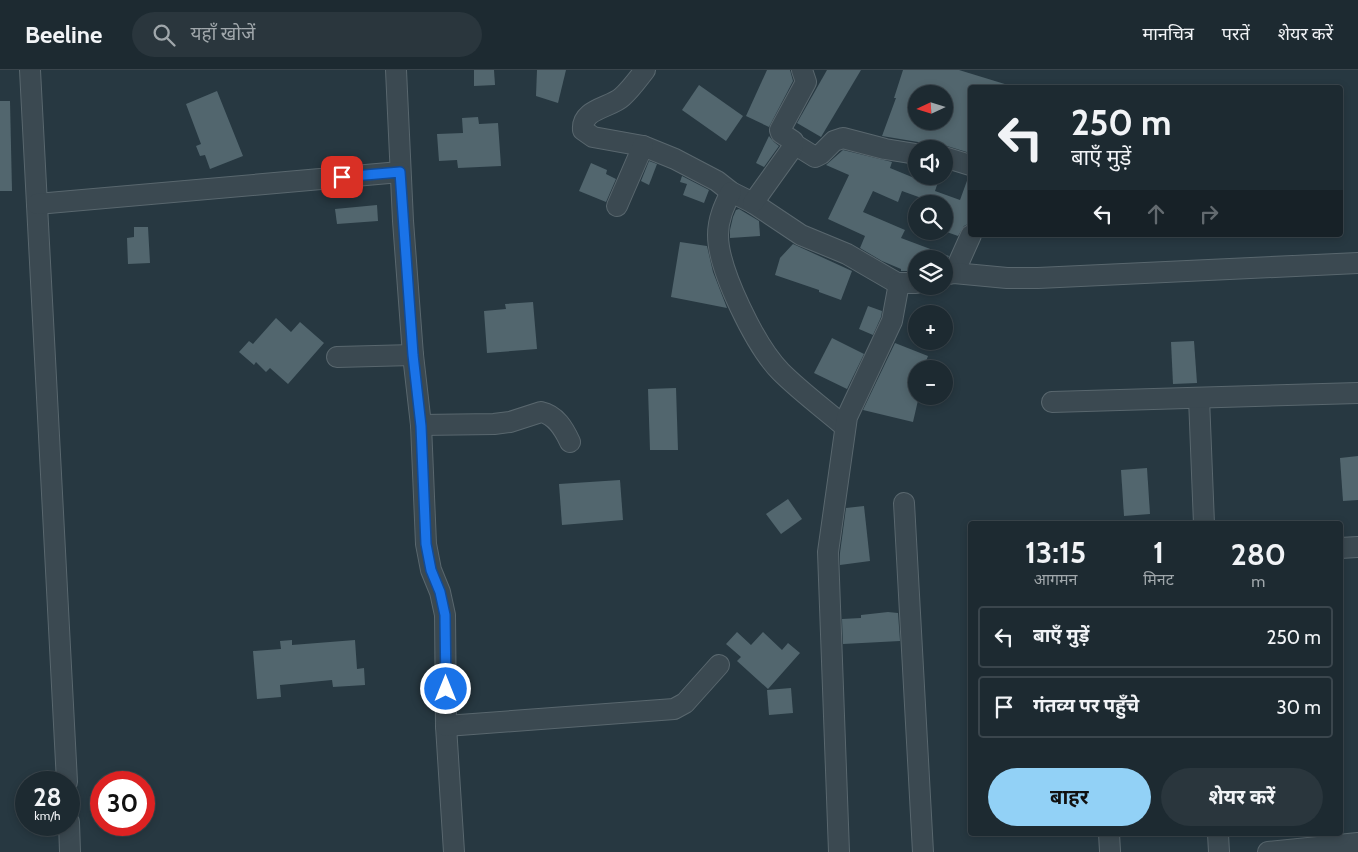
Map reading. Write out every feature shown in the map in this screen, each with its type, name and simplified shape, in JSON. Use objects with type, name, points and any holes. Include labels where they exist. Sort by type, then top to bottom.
[{"type":"street","points":[[30,70],[66,771]]},
{"type":"street","points":[[396,70],[400,172],[413,355],[421,426],[428,559],[440,592],[445,615],[446,726],[454,852]]},
{"type":"street","points":[[645,70],[624,96],[615,103],[592,113],[582,125],[583,130],[594,137],[643,146],[675,159],[717,181],[731,192],[753,203],[801,235],[908,283],[850,408],[844,426],[828,552],[839,852]]},
{"type":"street","points":[[802,70],[806,82],[780,130],[794,144],[815,157],[821,154],[834,141],[844,138],[908,153]]},
{"type":"street","points":[[753,203],[794,144]]},
{"type":"street","points":[[617,206],[643,146]]},
{"type":"street","points":[[953,160],[968,164]]},
{"type":"street","points":[[37,204],[400,172]]},
{"type":"street","points":[[731,192],[719,222],[719,246],[742,309],[769,358],[781,372],[844,426]]},
{"type":"street","points":[[953,267],[970,237]]},
{"type":"street","points":[[953,274],[1038,278],[1358,263]]},
{"type":"street","points":[[337,357],[413,355]]},
{"type":"street","points":[[1052,402],[1358,393]]},
{"type":"street","points":[[1199,398],[1204,521]]},
{"type":"street","points":[[421,426],[494,424],[510,422],[541,412],[546,413],[560,424],[570,442]]},
{"type":"street","points":[[904,503],[923,852]]},
{"type":"street","points":[[1343,548],[1358,547]]},
{"type":"street","points":[[446,726],[674,709],[685,703],[719,665]]},
{"type":"street","points":[[69,836],[70,852]]},
{"type":"street","points":[[1218,836],[1219,852]]},
{"type":"street","points":[[1268,852],[1358,843]]},
{"type":"building","points":[[474,70],[494,70],[495,85],[474,86]]},
{"type":"building","points":[[537,70],[566,70],[558,103],[536,96]]},
{"type":"building","points":[[767,70],[790,70],[793,81],[769,127],[746,116]]},
{"type":"building","points":[[827,70],[861,70],[821,137],[797,123]]},
{"type":"building","points":[[903,70],[959,70],[1008,85],[968,85],[968,152],[953,148],[953,140],[908,140],[882,136],[896,98],[894,98]]},
{"type":"building","points":[[699,85],[743,116],[726,141],[682,110]]},
{"type":"building","points":[[217,91],[243,156],[210,169],[205,155],[200,156],[196,146],[201,144],[186,104]]},
{"type":"building","points":[[0,101],[10,101],[12,191],[0,191]]},
{"type":"building","points":[[478,117],[479,124],[498,123],[501,166],[458,168],[457,160],[439,161],[437,134],[463,133],[462,118]]},
{"type":"building","points":[[769,136],[779,146],[764,167],[756,163]]},
{"type":"building","points":[[843,150],[892,162],[890,168],[908,175],[908,185],[937,185],[935,191],[946,195],[913,195],[902,191],[898,202],[873,191],[863,212],[905,230],[901,238],[933,250],[908,250],[908,271],[901,271],[901,269],[882,261],[860,248],[865,236],[828,219],[849,175],[826,165]]},
{"type":"building","points":[[649,161],[657,164],[649,185],[641,181]]},
{"type":"building","points":[[591,163],[607,170],[606,174],[616,179],[606,202],[579,191]]},
{"type":"building","points":[[682,176],[709,190],[704,203],[683,195],[687,184],[680,182]]},
{"type":"building","points":[[968,178],[968,224],[964,226],[958,236],[953,234],[953,197],[960,200]]},
{"type":"building","points":[[377,205],[378,221],[337,224],[335,209]]},
{"type":"building","points":[[739,209],[759,221],[760,236],[730,238],[733,217],[736,210]]},
{"type":"building","points":[[134,227],[148,227],[150,263],[128,264],[127,238],[134,237]]},
{"type":"building","points":[[680,242],[707,246],[713,272],[727,308],[671,297]]},
{"type":"building","points":[[793,244],[852,271],[841,300],[819,292],[819,290],[775,275],[780,258]]},
{"type":"building","points":[[533,302],[537,349],[487,353],[484,311],[506,309],[505,304]]},
{"type":"building","points":[[868,306],[882,311],[873,335],[859,329]]},
{"type":"building","points":[[276,318],[291,332],[300,322],[324,343],[288,384],[270,368],[266,372],[256,362],[254,365],[239,352],[249,341],[253,344]]},
{"type":"building","points":[[832,338],[864,354],[847,389],[814,373]]},
{"type":"building","points":[[1194,341],[1197,383],[1173,384],[1171,342]]},
{"type":"building","points":[[895,343],[908,348],[908,350],[928,356],[926,360],[908,360],[908,405],[917,405],[913,422],[863,410]]},
{"type":"building","points":[[676,388],[678,450],[650,450],[648,389]]},
{"type":"building","points":[[1358,456],[1358,500],[1343,501],[1340,458]]},
{"type":"building","points":[[1147,468],[1150,514],[1124,516],[1121,470]]},
{"type":"building","points":[[620,480],[623,520],[562,525],[559,484]]},
{"type":"building","points":[[788,499],[802,519],[781,534],[766,514]]},
{"type":"building","points":[[864,506],[870,561],[840,565],[846,508]]},
{"type":"building","points":[[888,612],[898,613],[900,641],[843,644],[842,619],[861,618],[861,615]]},
{"type":"building","points":[[737,632],[751,645],[763,632],[782,650],[788,643],[800,653],[768,689],[737,661],[741,657],[726,644]]},
{"type":"building","points":[[292,640],[292,645],[355,640],[357,669],[364,668],[365,685],[333,687],[332,680],[280,685],[281,697],[257,699],[253,651],[281,649],[280,641]]},
{"type":"building","points":[[791,688],[793,713],[769,715],[767,690]]},
{"type":"route","points":[[342,177],[400,172],[413,355],[421,426],[426,544],[428,559],[440,592],[445,615],[446,689]]}]
